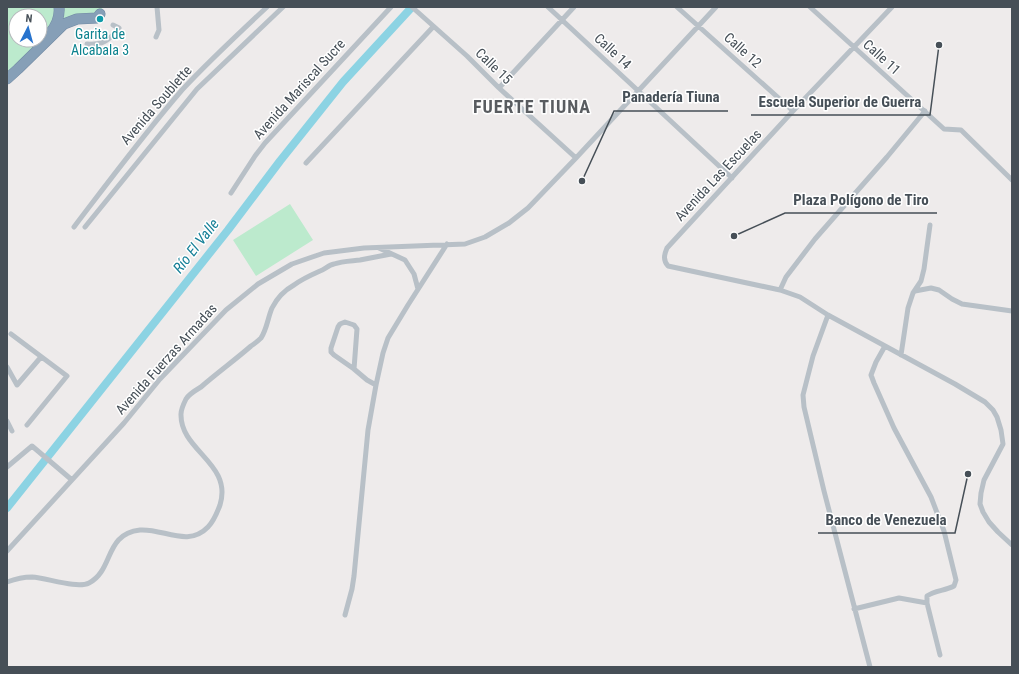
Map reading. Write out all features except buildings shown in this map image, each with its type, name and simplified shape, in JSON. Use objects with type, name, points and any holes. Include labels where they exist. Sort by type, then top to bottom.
[{"type":"highway","points":[[7,69],[27,58],[41,46],[58,19],[60,7]]},
{"type":"highway","points":[[7,79],[64,24],[101,12]]},
{"type":"street","points":[[156,37],[159,30],[157,7]]},
{"type":"street","name":"Avenida Soublette","points":[[74,226],[155,121],[182,90],[267,7]]},
{"type":"street","points":[[85,227],[197,89],[283,7]]},
{"type":"street","name":"Avenida Mariscal Sucre","points":[[231,193],[265,143],[391,7]]},
{"type":"street","name":"Calle 15","points":[[412,7],[467,56],[499,88],[576,158]]},
{"type":"street","name":"Calle 14","points":[[548,7],[732,178]]},
{"type":"street","points":[[499,88],[574,7]]},
{"type":"street","name":"Calle 12","points":[[677,7],[793,111]]},
{"type":"street","name":"Avenida Fuerzas Armadas","points":[[7,551],[124,423],[160,379],[226,310],[258,284],[292,264],[324,253],[378,247],[464,244],[485,237],[510,223],[528,208],[576,158],[716,7]]},
{"type":"street","name":"Calle 11","points":[[810,7],[944,129],[961,130],[1012,180]]},
{"type":"street","name":"Avenida Las Escuelas","points":[[780,290],[668,266],[664,258],[667,248],[793,111],[892,7]]},
{"type":"street","points":[[87,44],[106,42],[119,28],[113,25]]},
{"type":"street","points":[[306,163],[433,27]]},
{"type":"street","points":[[924,111],[887,157],[815,239],[786,277],[780,290],[800,297],[828,315],[985,402],[993,410],[1001,430],[1003,444],[984,480],[980,504],[989,522],[1012,545]]},
{"type":"street","points":[[901,355],[908,308],[915,290],[921,281],[924,270],[930,225]]},
{"type":"street","points":[[345,615],[354,576],[368,430],[383,353],[388,338],[447,244]]},
{"type":"street","points":[[378,247],[405,260],[414,274],[418,289]]},
{"type":"street","points":[[7,582],[15,579],[30,577],[84,585],[97,578],[115,544],[120,538],[128,534],[145,530],[179,537],[188,537],[205,530],[215,519],[222,499],[222,488],[214,468],[188,437],[182,423],[181,413],[186,398],[251,347],[261,337],[272,307],[284,292],[294,285],[335,263],[362,260],[392,254]]},
{"type":"street","points":[[915,290],[931,288],[939,290],[962,304],[1012,311]]},
{"type":"street","points":[[828,315],[813,356],[803,395],[804,407],[824,491],[870,667]]},
{"type":"street","points":[[354,369],[357,329],[354,325],[345,322],[338,327],[331,352],[366,380],[376,385]]},
{"type":"street","points":[[11,334],[67,376],[27,425]]},
{"type":"street","points":[[885,346],[871,375],[894,428],[931,497],[944,531],[956,580],[954,586],[927,596],[927,603],[940,655]]},
{"type":"street","points":[[8,371],[17,385],[42,357]]},
{"type":"street","points":[[7,422],[12,431]]},
{"type":"street","points":[[7,467],[32,446],[72,480]]},
{"type":"street","points":[[854,609],[899,598],[927,603]]},
{"type":"green space","points":[[7,7],[103,7],[100,14],[77,19],[48,44],[48,8],[8,8],[8,48],[43,48],[7,79]]},
{"type":"green space","points":[[290,204],[313,240],[256,276],[233,240]]},
{"type":"waterway","name":"Río El Valle","points":[[7,508],[228,230],[280,161],[343,82],[412,7]]},
{"type":"place","name":"Garita de Alcabala 3","points":[[100,19]]},
{"type":"place","name":"Escuela Superior de Guerra","points":[[939,45]]},
{"type":"place","name":"Panadería Tiuna","points":[[582,181]]},
{"type":"place","name":"Plaza Polígono de Tiro","points":[[734,236]]},
{"type":"place","name":"Banco de Venezuela","points":[[968,474]]},
{"type":"district","name":"FUERTE TIUNA","points":[[532,107]]}]
